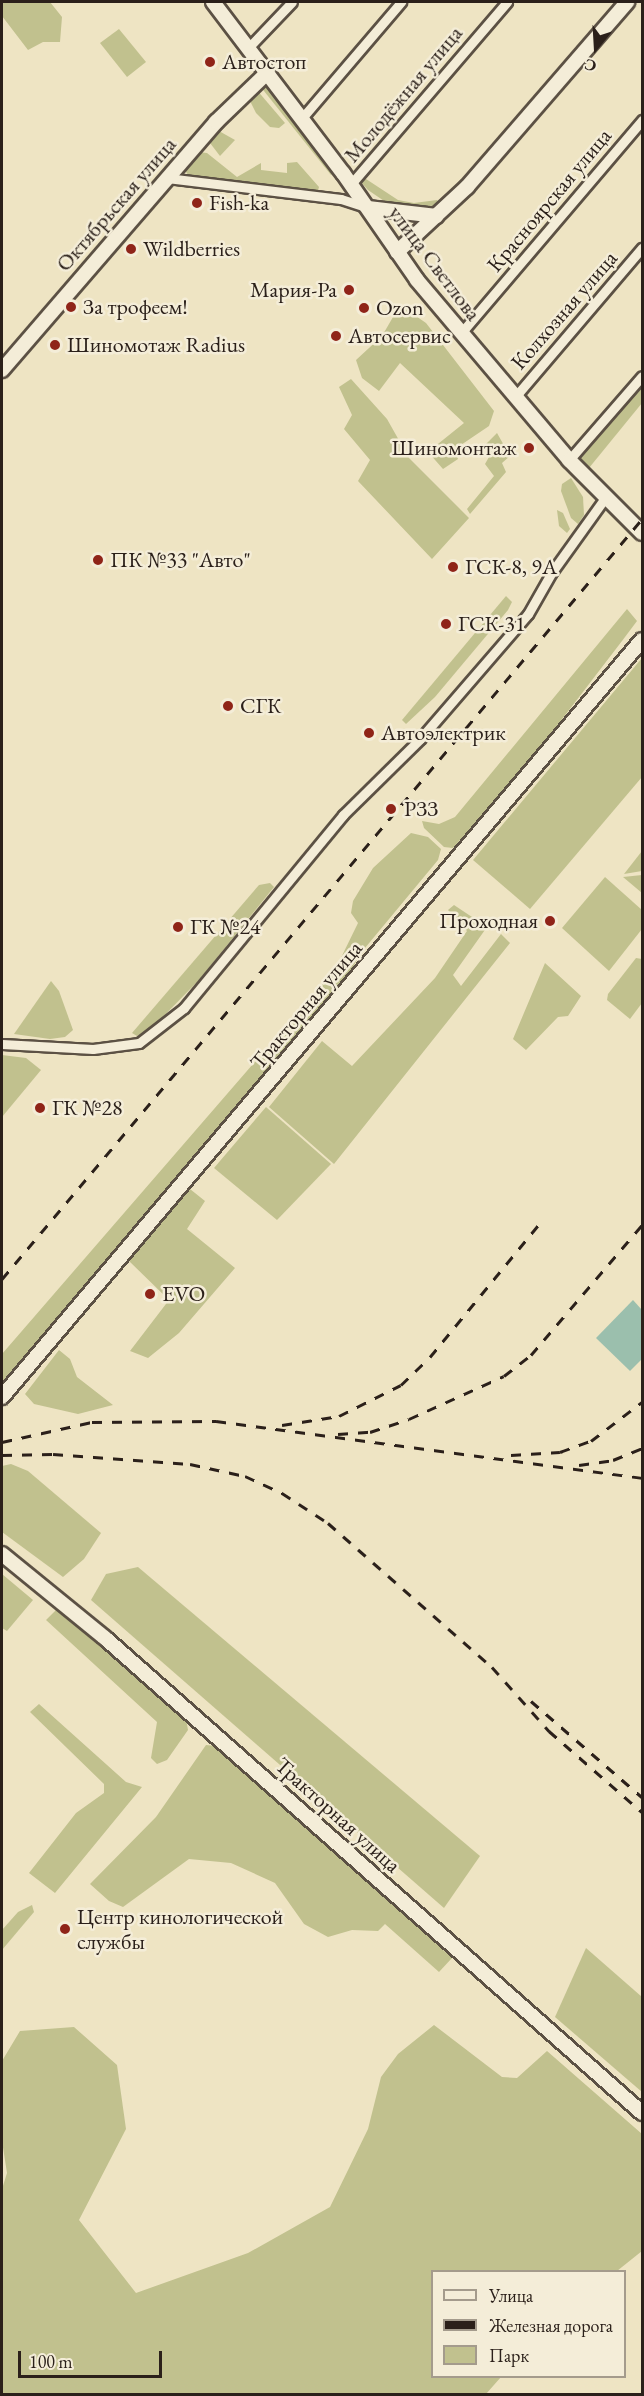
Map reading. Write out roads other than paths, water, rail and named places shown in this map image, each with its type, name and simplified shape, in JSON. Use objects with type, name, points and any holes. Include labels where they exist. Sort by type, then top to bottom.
[{"type":"main road","name":"улица Светлова","points":[[213,2],[351,184],[397,252],[461,333],[569,460],[642,533]]},
{"type":"main road","points":[[397,252],[437,216],[627,2]]},
{"type":"main road","name":"Октябрьская улица","points":[[2,370],[216,122],[268,72]]},
{"type":"main road","points":[[368,208],[437,216]]},
{"type":"main road","name":"Тракторная улица","points":[[2,1397],[642,639]]},
{"type":"main road","name":"Тракторная улица","points":[[2,1554],[105,1638],[642,2113]]},
{"type":"street","points":[[249,47],[292,2]]},
{"type":"street","points":[[302,118],[401,2]]},
{"type":"street","name":"Молодёжная улица","points":[[351,184],[507,2]]},
{"type":"street","name":"Красноярская улица","points":[[461,333],[642,120]]},
{"type":"street","points":[[167,178],[315,197],[368,208]]},
{"type":"street","name":"Колхозная улица","points":[[515,397],[642,248]]},
{"type":"street","points":[[569,460],[642,376]]},
{"type":"street","points":[[2,1044],[93,1049],[139,1042],[184,1008],[343,815],[420,739],[528,614],[552,572],[605,498]]},
{"type":"railway","points":[[2,1279],[642,519]]},
{"type":"railway","points":[[282,1425],[339,1416],[401,1385],[430,1357],[541,1222]]},
{"type":"railway","points":[[338,1434],[370,1432],[409,1419],[504,1376],[531,1355],[642,1225]]},
{"type":"railway","points":[[511,1455],[560,1452],[591,1441],[642,1402]]},
{"type":"railway","points":[[2,1442],[92,1422],[216,1421],[642,1478]]},
{"type":"railway","points":[[579,1465],[613,1460],[642,1448]]},
{"type":"railway","points":[[2,1455],[53,1454],[190,1464],[245,1476],[282,1493],[328,1523],[492,1667],[549,1731],[642,1812]]},
{"type":"railway","points":[[531,1701],[642,1797]]},
{"type":"place","name":"Автостоп","points":[[210,62]]},
{"type":"place","name":"Fish-ka","points":[[197,203]]},
{"type":"place","name":"Wildberries","points":[[131,249]]},
{"type":"place","name":"Мария-Ра","points":[[349,290]]},
{"type":"place","name":"За трофеем!","points":[[71,307]]},
{"type":"place","name":"Ozon","points":[[364,308]]},
{"type":"place","name":"Автосервис","points":[[336,336]]},
{"type":"place","name":"Шиномотаж Radius","points":[[55,345]]},
{"type":"place","name":"Шиномонтаж","points":[[529,448]]},
{"type":"place","name":"ПК №33 \"Авто\"","points":[[98,560]]},
{"type":"place","name":"ГСК-8, 9А","points":[[453,567]]},
{"type":"place","name":"ГСК-31","points":[[446,624]]},
{"type":"place","name":"СГК","points":[[228,706]]},
{"type":"place","name":"Автоэлектрик","points":[[369,733]]},
{"type":"place","name":"РЗЗ","points":[[391,809]]},
{"type":"place","name":"Проходная","points":[[550,921]]},
{"type":"place","name":"ГК №24","points":[[178,927]]},
{"type":"place","name":"ГК №28","points":[[40,1108]]},
{"type":"place","name":"EVO","points":[[150,1294]]},
{"type":"place","name":"Центр кинологической службы","points":[[65,1929]]}]
